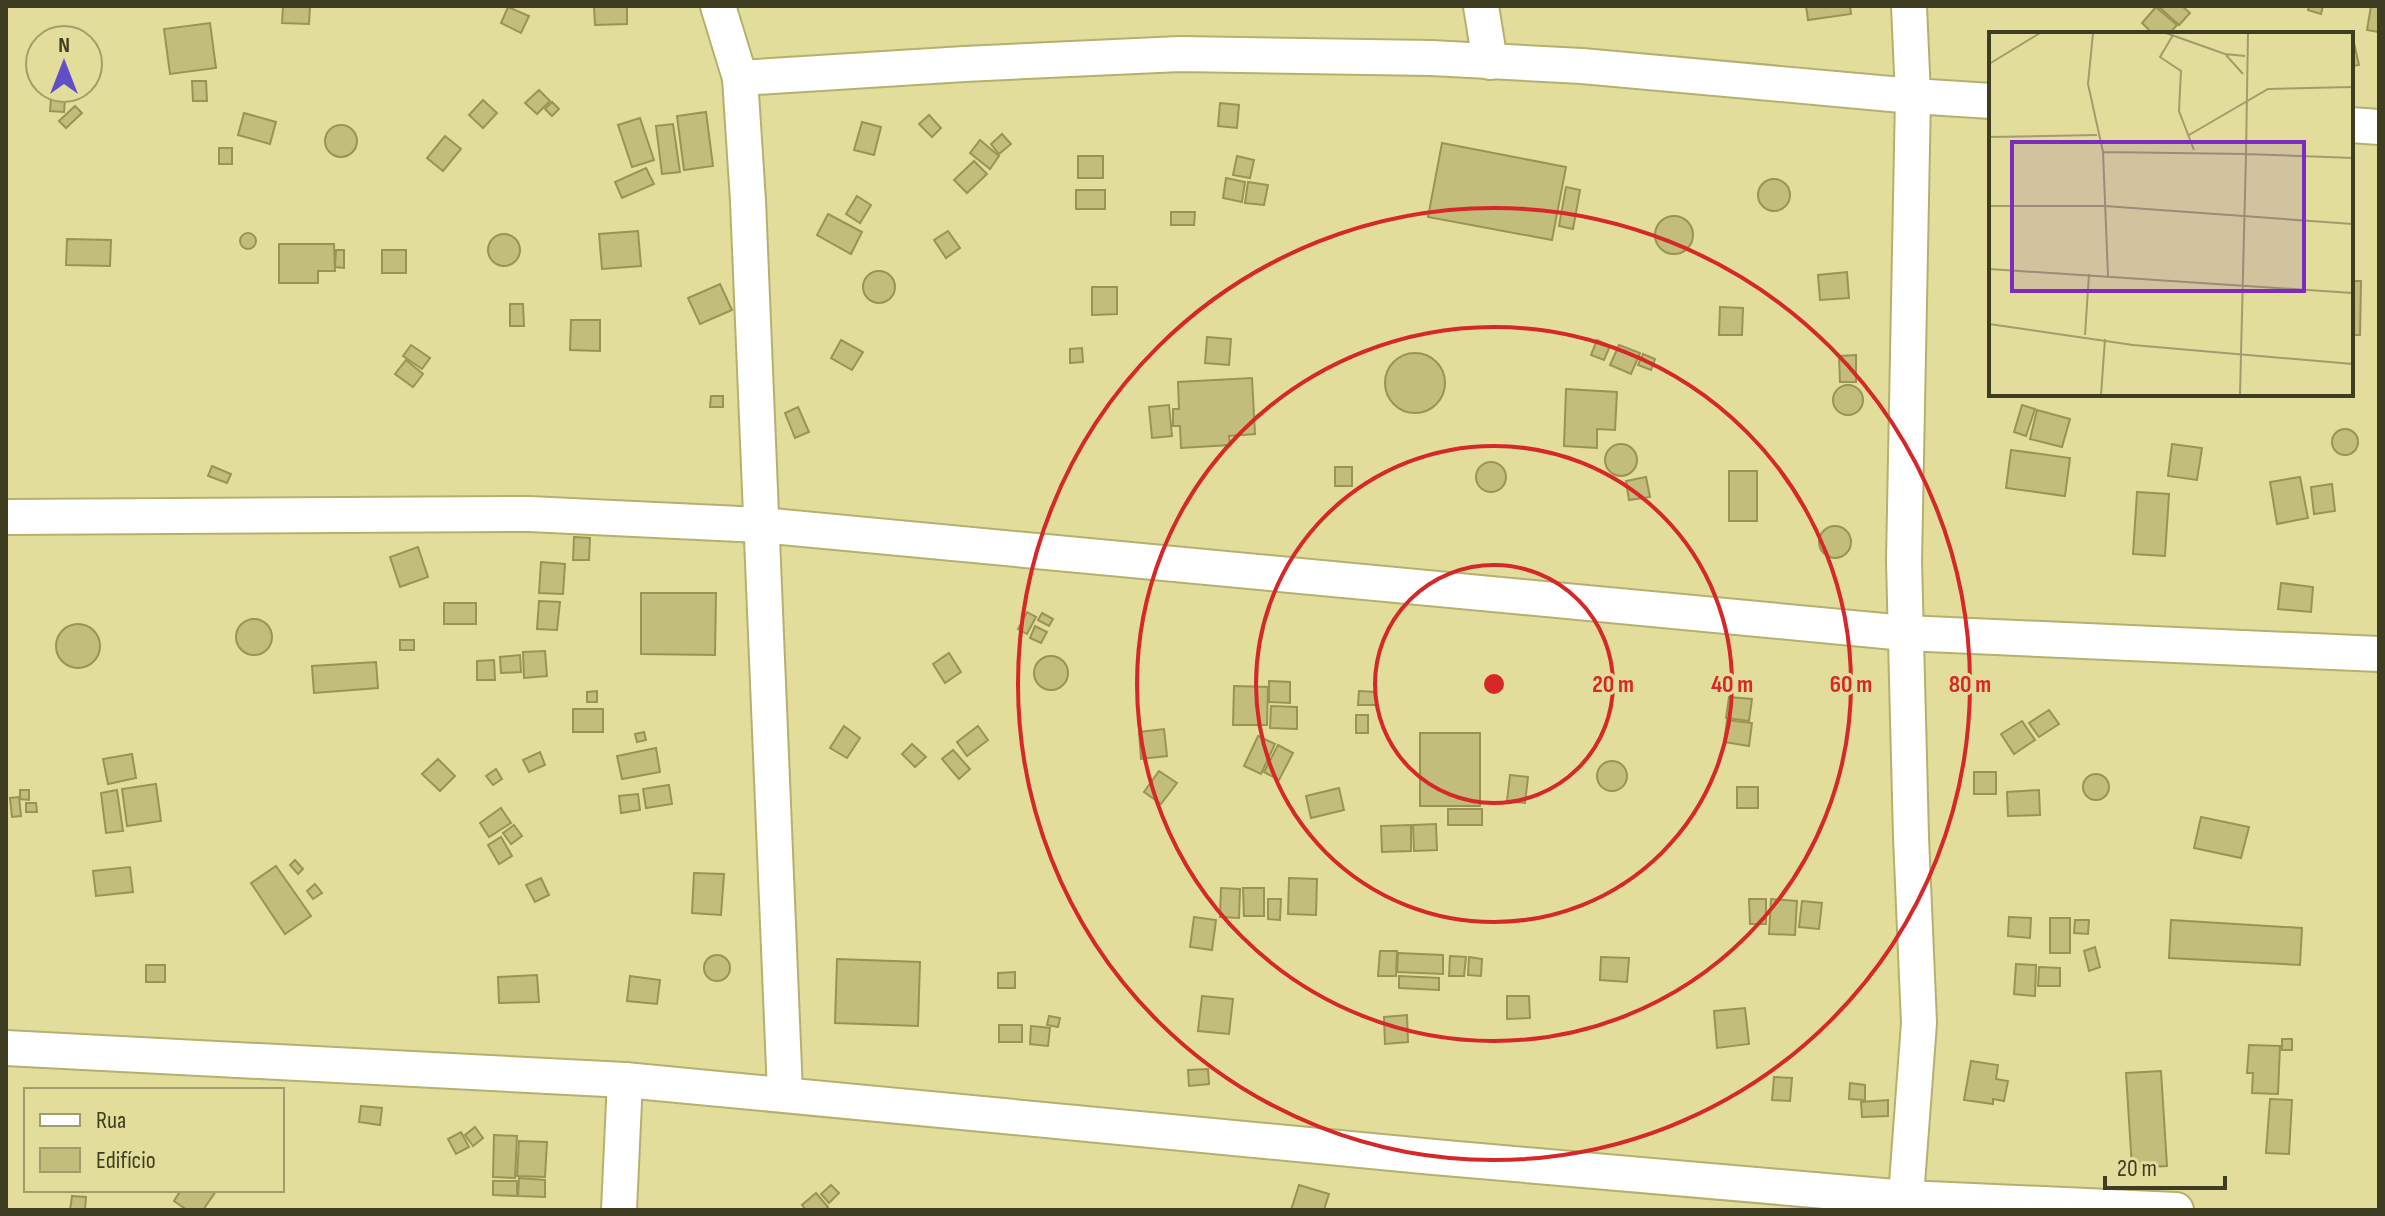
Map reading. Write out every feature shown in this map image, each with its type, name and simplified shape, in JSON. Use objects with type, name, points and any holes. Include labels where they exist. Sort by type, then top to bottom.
[{"type":"street","points":[[718,6],[740,78],[785,1093]]},
{"type":"street","points":[[1481,6],[1490,62]]},
{"type":"street","points":[[1906,1204],[1919,1023],[1905,633],[1913,96],[1909,6]]},
{"type":"street","points":[[740,78],[1180,54],[1582,66],[1989,101]]},
{"type":"street","points":[[2353,125],[2379,127]]},
{"type":"street","points":[[6,517],[529,514],[761,525],[1905,633],[2379,654]]},
{"type":"street","points":[[6,1048],[625,1080],[785,1093],[1906,1204],[2176,1210]]},
{"type":"street","points":[[619,1210],[625,1080]]},
{"type":"building","points":[[283,6],[310,6],[309,24],[282,23]]},
{"type":"building","points":[[594,6],[627,6],[627,24],[595,25]]},
{"type":"building","points":[[1806,6],[1850,6],[1851,14],[1808,20]]},
{"type":"building","points":[[2182,6],[2190,13],[2179,25],[2159,7]]},
{"type":"building","points":[[2309,6],[2323,6],[2321,14],[2308,10]]},
{"type":"building","points":[[2371,6],[2379,6],[2379,32],[2367,30]]},
{"type":"building","points":[[508,7],[529,16],[521,33],[501,23]]},
{"type":"building","points":[[2156,7],[2177,25],[2171,32],[2151,32],[2142,23]]},
{"type":"building","points":[[210,23],[216,68],[170,74],[164,29]]},
{"type":"building","points":[[2353,43],[2354,43],[2359,65],[2353,66]]},
{"type":"building","points":[[192,81],[206,81],[207,101],[193,101]]},
{"type":"building","points":[[539,90],[550,101],[537,114],[525,103]]},
{"type":"building","points":[[483,100],[497,113],[483,128],[469,115]]},
{"type":"building","points":[[552,102],[559,109],[552,116],[545,109]]},
{"type":"building","points":[[1220,103],[1239,105],[1237,128],[1218,126]]},
{"type":"building","points":[[51,104],[65,104],[64,112],[50,111]]},
{"type":"building","points":[[75,106],[82,113],[66,128],[59,121]]},
{"type":"building","points":[[706,112],[713,166],[684,170],[677,116]]},
{"type":"building","points":[[244,113],[276,122],[270,144],[238,135]]},
{"type":"building","points":[[929,115],[941,128],[932,137],[919,124]]},
{"type":"building","points":[[640,118],[654,160],[632,167],[618,125]]},
{"type":"building","points":[[862,122],[881,127],[874,155],[854,150]]},
{"type":"building","points":[[673,124],[680,172],[662,174],[656,126]]},
{"type":"building","points":[[341,125],[352,130],[357,141],[352,152],[341,157],[330,152],[325,141],[330,130]]},
{"type":"building","points":[[1002,134],[1011,144],[999,154],[991,144]]},
{"type":"building","points":[[445,136],[461,149],[443,171],[427,158]]},
{"type":"building","points":[[980,140],[999,156],[990,169],[970,153]]},
{"type":"building","points":[[1442,143],[1566,167],[1552,240],[1428,217]]},
{"type":"building","points":[[219,148],[232,148],[232,164],[219,164]]},
{"type":"building","points":[[1078,156],[1103,156],[1103,178],[1078,178]]},
{"type":"building","points":[[1237,156],[1254,160],[1250,178],[1233,175]]},
{"type":"building","points":[[974,161],[987,174],[967,193],[954,180]]},
{"type":"building","points":[[646,168],[654,184],[622,198],[615,182]]},
{"type":"building","points":[[1226,178],[1245,182],[1242,202],[1223,198]]},
{"type":"building","points":[[1774,179],[1785,184],[1790,195],[1785,206],[1774,211],[1763,206],[1758,195],[1763,184]]},
{"type":"building","points":[[1248,182],[1268,185],[1264,205],[1245,203]]},
{"type":"building","points":[[1566,187],[1580,190],[1573,229],[1559,226]]},
{"type":"building","points":[[1076,190],[1105,190],[1105,209],[1076,209]]},
{"type":"building","points":[[857,196],[871,205],[860,223],[846,214]]},
{"type":"building","points":[[1171,212],[1195,212],[1194,225],[1171,225]]},
{"type":"building","points":[[828,214],[862,232],[851,254],[817,235]]},
{"type":"building","points":[[1674,216],[1688,221],[1693,235],[1688,249],[1674,254],[1660,249],[1655,235],[1660,221]]},
{"type":"building","points":[[638,231],[641,266],[602,269],[599,234]]},
{"type":"building","points":[[948,231],[960,248],[946,258],[934,240]]},
{"type":"building","points":[[248,233],[254,235],[254,247],[248,249],[242,247],[240,241],[242,235]]},
{"type":"building","points":[[504,234],[515,239],[520,250],[515,261],[504,266],[493,261],[488,250],[493,239]]},
{"type":"building","points":[[67,239],[111,240],[110,266],[66,265]]},
{"type":"building","points":[[279,244],[334,244],[335,271],[318,271],[318,283],[279,283]]},
{"type":"building","points":[[336,250],[344,250],[344,268],[335,267]]},
{"type":"building","points":[[382,250],[406,250],[406,273],[382,273]]},
{"type":"building","points":[[879,271],[890,276],[895,287],[890,298],[879,303],[868,298],[863,287],[868,276]]},
{"type":"building","points":[[1847,272],[1849,298],[1820,300],[1818,275]]},
{"type":"building","points":[[2353,281],[2361,281],[2360,335],[2353,335]]},
{"type":"building","points":[[720,284],[732,310],[700,324],[688,298]]},
{"type":"building","points":[[1092,287],[1117,287],[1117,314],[1092,315]]},
{"type":"building","points":[[510,304],[523,304],[524,326],[510,326]]},
{"type":"building","points":[[1720,307],[1743,308],[1742,335],[1719,335]]},
{"type":"building","points":[[571,320],[600,320],[600,351],[570,350]]},
{"type":"building","points":[[1207,337],[1231,339],[1229,365],[1205,363]]},
{"type":"building","points":[[841,340],[863,352],[852,370],[831,358]]},
{"type":"building","points":[[1597,340],[1610,346],[1604,360],[1591,355]]},
{"type":"building","points":[[411,345],[430,358],[422,369],[403,356]]},
{"type":"building","points":[[1619,345],[1640,353],[1631,374],[1610,365]]},
{"type":"building","points":[[1082,348],[1083,362],[1070,363],[1070,349]]},
{"type":"building","points":[[1415,353],[1426,355],[1436,362],[1443,372],[1443,394],[1436,404],[1426,411],[1415,413],[1404,411],[1394,404],[1387,394],[1385,383],[1387,372],[1394,362],[1404,355]]},
{"type":"building","points":[[1643,354],[1655,359],[1651,370],[1638,365]]},
{"type":"building","points":[[1856,355],[1856,382],[1840,382],[1839,356]]},
{"type":"building","points":[[406,360],[423,374],[413,387],[395,374]]},
{"type":"building","points":[[1252,378],[1255,434],[1229,436],[1230,445],[1181,448],[1180,426],[1173,426],[1173,409],[1179,409],[1178,382]]},
{"type":"building","points":[[1848,385],[1859,389],[1863,400],[1859,411],[1848,415],[1837,411],[1833,400],[1837,389]]},
{"type":"building","points":[[1566,389],[1617,392],[1615,430],[1597,429],[1597,448],[1564,446]]},
{"type":"building","points":[[711,396],[723,396],[723,407],[710,407]]},
{"type":"building","points":[[1169,405],[1172,436],[1152,438],[1149,407]]},
{"type":"building","points":[[2022,405],[2035,409],[2026,436],[2014,432]]},
{"type":"building","points":[[798,407],[809,432],[795,438],[785,413]]},
{"type":"building","points":[[2037,410],[2070,419],[2062,447],[2030,439]]},
{"type":"building","points":[[2345,429],[2354,433],[2358,442],[2354,451],[2345,455],[2336,451],[2332,442],[2336,433]]},
{"type":"building","points":[[1621,444],[1632,449],[1637,460],[1632,471],[1621,476],[1610,471],[1605,460],[1610,449]]},
{"type":"building","points":[[2172,444],[2202,448],[2197,480],[2168,476]]},
{"type":"building","points":[[2011,450],[2070,458],[2065,496],[2006,488]]},
{"type":"building","points":[[1491,462],[1502,466],[1506,477],[1502,488],[1491,492],[1480,488],[1476,477],[1480,466]]},
{"type":"building","points":[[212,466],[231,474],[227,483],[208,476]]},
{"type":"building","points":[[1335,467],[1352,467],[1352,486],[1335,486]]},
{"type":"building","points":[[1729,471],[1757,471],[1757,521],[1729,521]]},
{"type":"building","points":[[1646,477],[1650,497],[1629,500],[1626,481]]},
{"type":"building","points":[[2300,477],[2308,518],[2277,524],[2270,482]]},
{"type":"building","points":[[2332,484],[2335,511],[2314,514],[2311,487]]},
{"type":"building","points":[[2137,492],[2169,494],[2165,556],[2133,554]]},
{"type":"building","points":[[1835,526],[1846,531],[1851,542],[1846,553],[1835,558],[1824,553],[1819,542],[1824,531]]},
{"type":"building","points":[[574,537],[590,538],[589,560],[573,560]]},
{"type":"building","points":[[418,547],[428,577],[400,587],[390,557]]},
{"type":"building","points":[[541,562],[565,564],[563,594],[539,593]]},
{"type":"building","points":[[2281,583],[2313,587],[2311,612],[2278,609]]},
{"type":"building","points":[[641,593],[716,593],[715,655],[641,654]]},
{"type":"building","points":[[539,601],[560,602],[557,630],[537,629]]},
{"type":"building","points":[[444,603],[476,603],[476,624],[444,624]]},
{"type":"building","points":[[1027,612],[1036,617],[1027,634],[1018,629]]},
{"type":"building","points":[[1042,613],[1053,619],[1049,626],[1038,620]]},
{"type":"building","points":[[254,619],[267,624],[272,637],[267,650],[254,655],[241,650],[236,637],[241,624]]},
{"type":"building","points":[[78,624],[94,630],[100,646],[94,662],[78,668],[62,662],[56,646],[62,630]]},
{"type":"building","points":[[1035,626],[1047,632],[1041,643],[1030,638]]},
{"type":"building","points":[[400,640],[414,640],[414,650],[400,650]]},
{"type":"building","points":[[545,651],[547,676],[524,678],[523,652]]},
{"type":"building","points":[[949,653],[961,672],[945,683],[933,664]]},
{"type":"building","points":[[520,655],[521,672],[501,673],[500,657]]},
{"type":"building","points":[[1051,656],[1063,661],[1068,673],[1063,685],[1051,690],[1039,685],[1034,673],[1039,661]]},
{"type":"building","points":[[494,660],[495,680],[477,680],[477,661]]},
{"type":"building","points":[[376,662],[378,688],[314,693],[312,666]]},
{"type":"building","points":[[1269,681],[1290,682],[1290,703],[1269,702]]},
{"type":"building","points":[[1234,686],[1268,687],[1267,725],[1233,725]]},
{"type":"building","points":[[597,691],[597,702],[587,702],[587,692]]},
{"type":"building","points":[[1359,691],[1376,692],[1376,705],[1358,705]]},
{"type":"building","points":[[1729,697],[1752,699],[1749,721],[1726,718]]},
{"type":"building","points":[[1271,706],[1297,707],[1297,729],[1270,728]]},
{"type":"building","points":[[573,709],[603,709],[603,732],[573,732]]},
{"type":"building","points":[[2049,710],[2059,724],[2039,737],[2029,723]]},
{"type":"building","points":[[1356,715],[1368,715],[1368,733],[1356,733]]},
{"type":"building","points":[[1727,720],[1752,723],[1749,746],[1724,742]]},
{"type":"building","points":[[2022,721],[2035,740],[2014,754],[2001,734]]},
{"type":"building","points":[[844,726],[860,738],[847,758],[830,748]]},
{"type":"building","points":[[978,726],[988,740],[967,756],[957,742]]},
{"type":"building","points":[[1164,729],[1167,756],[1141,759],[1139,732]]},
{"type":"building","points":[[644,732],[646,740],[637,742],[635,734]]},
{"type":"building","points":[[1420,733],[1480,733],[1480,806],[1420,806]]},
{"type":"building","points":[[1258,736],[1275,744],[1261,774],[1244,766]]},
{"type":"building","points":[[912,744],[926,757],[915,767],[902,754]]},
{"type":"building","points":[[1278,745],[1293,753],[1279,780],[1264,772]]},
{"type":"building","points":[[656,748],[660,772],[622,779],[617,756]]},
{"type":"building","points":[[953,750],[970,769],[959,779],[942,759]]},
{"type":"building","points":[[540,752],[545,765],[529,772],[523,760]]},
{"type":"building","points":[[132,754],[136,778],[108,784],[103,759]]},
{"type":"building","points":[[438,759],[455,776],[440,791],[422,774]]},
{"type":"building","points":[[1612,761],[1623,765],[1627,776],[1623,787],[1612,791],[1601,787],[1597,776],[1601,765]]},
{"type":"building","points":[[496,769],[502,779],[493,785],[486,776]]},
{"type":"building","points":[[1159,771],[1177,783],[1161,804],[1144,792]]},
{"type":"building","points":[[1974,772],[1996,772],[1996,794],[1974,794]]},
{"type":"building","points":[[2096,774],[2105,778],[2109,787],[2105,796],[2096,800],[2087,796],[2083,787],[2087,778]]},
{"type":"building","points":[[1510,775],[1528,777],[1525,803],[1507,801]]},
{"type":"building","points":[[156,784],[161,821],[127,826],[122,789]]},
{"type":"building","points":[[669,785],[672,804],[646,808],[643,789]]},
{"type":"building","points":[[1737,787],[1758,787],[1758,808],[1737,808]]},
{"type":"building","points":[[1339,788],[1344,810],[1311,818],[1306,796]]},
{"type":"building","points":[[20,790],[29,790],[29,800],[20,799]]},
{"type":"building","points":[[117,790],[123,831],[106,833],[101,793]]},
{"type":"building","points":[[2039,790],[2040,815],[2008,816],[2007,792]]},
{"type":"building","points":[[638,794],[640,810],[621,813],[619,796]]},
{"type":"building","points":[[19,797],[21,816],[12,817],[10,798]]},
{"type":"building","points":[[26,803],[36,803],[37,812],[26,812]]},
{"type":"building","points":[[501,808],[511,823],[489,837],[480,823]]},
{"type":"building","points":[[1448,809],[1482,809],[1482,825],[1448,825]]},
{"type":"building","points":[[2201,817],[2249,827],[2241,858],[2194,848]]},
{"type":"building","points":[[1436,824],[1437,850],[1414,851],[1413,825]]},
{"type":"building","points":[[514,825],[522,836],[511,844],[503,833]]},
{"type":"building","points":[[1411,825],[1411,851],[1382,852],[1381,826]]},
{"type":"building","points":[[501,837],[512,856],[499,864],[488,845]]},
{"type":"building","points":[[295,860],[303,869],[298,874],[290,865]]},
{"type":"building","points":[[276,866],[311,916],[285,934],[251,883]]},
{"type":"building","points":[[130,867],[133,892],[96,896],[93,871]]},
{"type":"building","points":[[694,873],[724,874],[721,915],[692,913]]},
{"type":"building","points":[[541,878],[549,895],[535,902],[526,885]]},
{"type":"building","points":[[1289,878],[1317,879],[1316,915],[1288,914]]},
{"type":"building","points":[[315,884],[322,893],[313,899],[307,891]]},
{"type":"building","points":[[1221,888],[1240,889],[1239,918],[1220,917]]},
{"type":"building","points":[[1243,888],[1264,888],[1264,916],[1244,916]]},
{"type":"building","points":[[1268,899],[1281,899],[1280,920],[1268,919]]},
{"type":"building","points":[[1749,899],[1766,899],[1766,924],[1750,924]]},
{"type":"building","points":[[1771,899],[1797,901],[1795,935],[1769,934]]},
{"type":"building","points":[[1802,901],[1822,903],[1819,929],[1799,927]]},
{"type":"building","points":[[1194,917],[1216,920],[1212,950],[1190,947]]},
{"type":"building","points":[[2009,917],[2031,918],[2030,938],[2008,936]]},
{"type":"building","points":[[2050,918],[2070,918],[2070,953],[2050,953]]},
{"type":"building","points":[[2075,920],[2089,920],[2088,934],[2074,933]]},
{"type":"building","points":[[2171,920],[2302,928],[2300,965],[2169,958]]},
{"type":"building","points":[[2095,947],[2100,967],[2089,971],[2084,951]]},
{"type":"building","points":[[1380,951],[1397,951],[1396,976],[1378,976]]},
{"type":"building","points":[[1398,953],[1443,955],[1443,974],[1397,972]]},
{"type":"building","points":[[717,955],[726,959],[730,968],[726,977],[717,981],[708,977],[704,968],[708,959]]},
{"type":"building","points":[[1450,956],[1466,957],[1464,976],[1449,976]]},
{"type":"building","points":[[1469,957],[1482,959],[1481,976],[1468,975]]},
{"type":"building","points":[[1601,957],[1629,958],[1627,982],[1600,980]]},
{"type":"building","points":[[837,959],[920,962],[918,1026],[835,1023]]},
{"type":"building","points":[[2016,964],[2036,965],[2035,996],[2014,994]]},
{"type":"building","points":[[146,965],[165,965],[165,982],[146,982]]},
{"type":"building","points":[[2039,967],[2060,968],[2060,986],[2038,986]]},
{"type":"building","points":[[1015,972],[1015,988],[998,988],[998,973]]},
{"type":"building","points":[[537,975],[539,1002],[499,1003],[498,977]]},
{"type":"building","points":[[630,976],[660,980],[657,1004],[627,1001]]},
{"type":"building","points":[[1399,976],[1439,978],[1439,990],[1399,988]]},
{"type":"building","points":[[1202,996],[1233,999],[1229,1034],[1198,1031]]},
{"type":"building","points":[[1507,996],[1529,996],[1530,1018],[1507,1019]]},
{"type":"building","points":[[1745,1008],[1749,1044],[1717,1048],[1714,1011]]},
{"type":"building","points":[[1407,1015],[1408,1042],[1385,1044],[1384,1017]]},
{"type":"building","points":[[1049,1016],[1060,1018],[1058,1027],[1047,1025]]},
{"type":"building","points":[[999,1025],[1022,1025],[1022,1042],[999,1042]]},
{"type":"building","points":[[1031,1026],[1050,1028],[1048,1046],[1030,1044]]},
{"type":"building","points":[[2282,1039],[2292,1039],[2292,1050],[2282,1050]]},
{"type":"building","points":[[2249,1045],[2280,1046],[2278,1094],[2252,1093],[2253,1073],[2247,1073]]},
{"type":"building","points":[[1971,1061],[1998,1065],[1996,1079],[2008,1081],[2004,1101],[1993,1099],[1993,1104],[1964,1100]]},
{"type":"building","points":[[1208,1069],[1209,1084],[1189,1086],[1188,1070]]},
{"type":"building","points":[[2161,1071],[2167,1166],[2132,1168],[2126,1073]]},
{"type":"building","points":[[1774,1077],[1792,1078],[1790,1101],[1772,1100]]},
{"type":"building","points":[[1850,1083],[1865,1085],[1865,1100],[1849,1099]]},
{"type":"building","points":[[2270,1099],[2292,1100],[2289,1154],[2266,1153]]},
{"type":"building","points":[[1888,1100],[1888,1116],[1862,1117],[1861,1102]]},
{"type":"building","points":[[361,1106],[382,1108],[380,1125],[359,1122]]},
{"type":"building","points":[[475,1127],[483,1138],[473,1146],[465,1135]]},
{"type":"building","points":[[461,1132],[469,1147],[456,1154],[448,1139]]},
{"type":"building","points":[[494,1135],[517,1136],[515,1178],[493,1177]]},
{"type":"building","points":[[519,1141],[547,1142],[545,1177],[517,1176]]},
{"type":"building","points":[[519,1178],[545,1180],[545,1197],[518,1196]]},
{"type":"building","points":[[493,1181],[517,1181],[517,1196],[493,1195]]},
{"type":"building","points":[[831,1185],[839,1193],[829,1203],[821,1194]]},
{"type":"building","points":[[1299,1185],[1329,1194],[1324,1210],[1291,1210]]},
{"type":"building","points":[[180,1192],[215,1192],[203,1210],[187,1210],[174,1201]]},
{"type":"building","points":[[816,1193],[828,1207],[825,1210],[806,1210],[802,1205]]},
{"type":"building","points":[[72,1196],[86,1197],[85,1210],[70,1210]]}]
